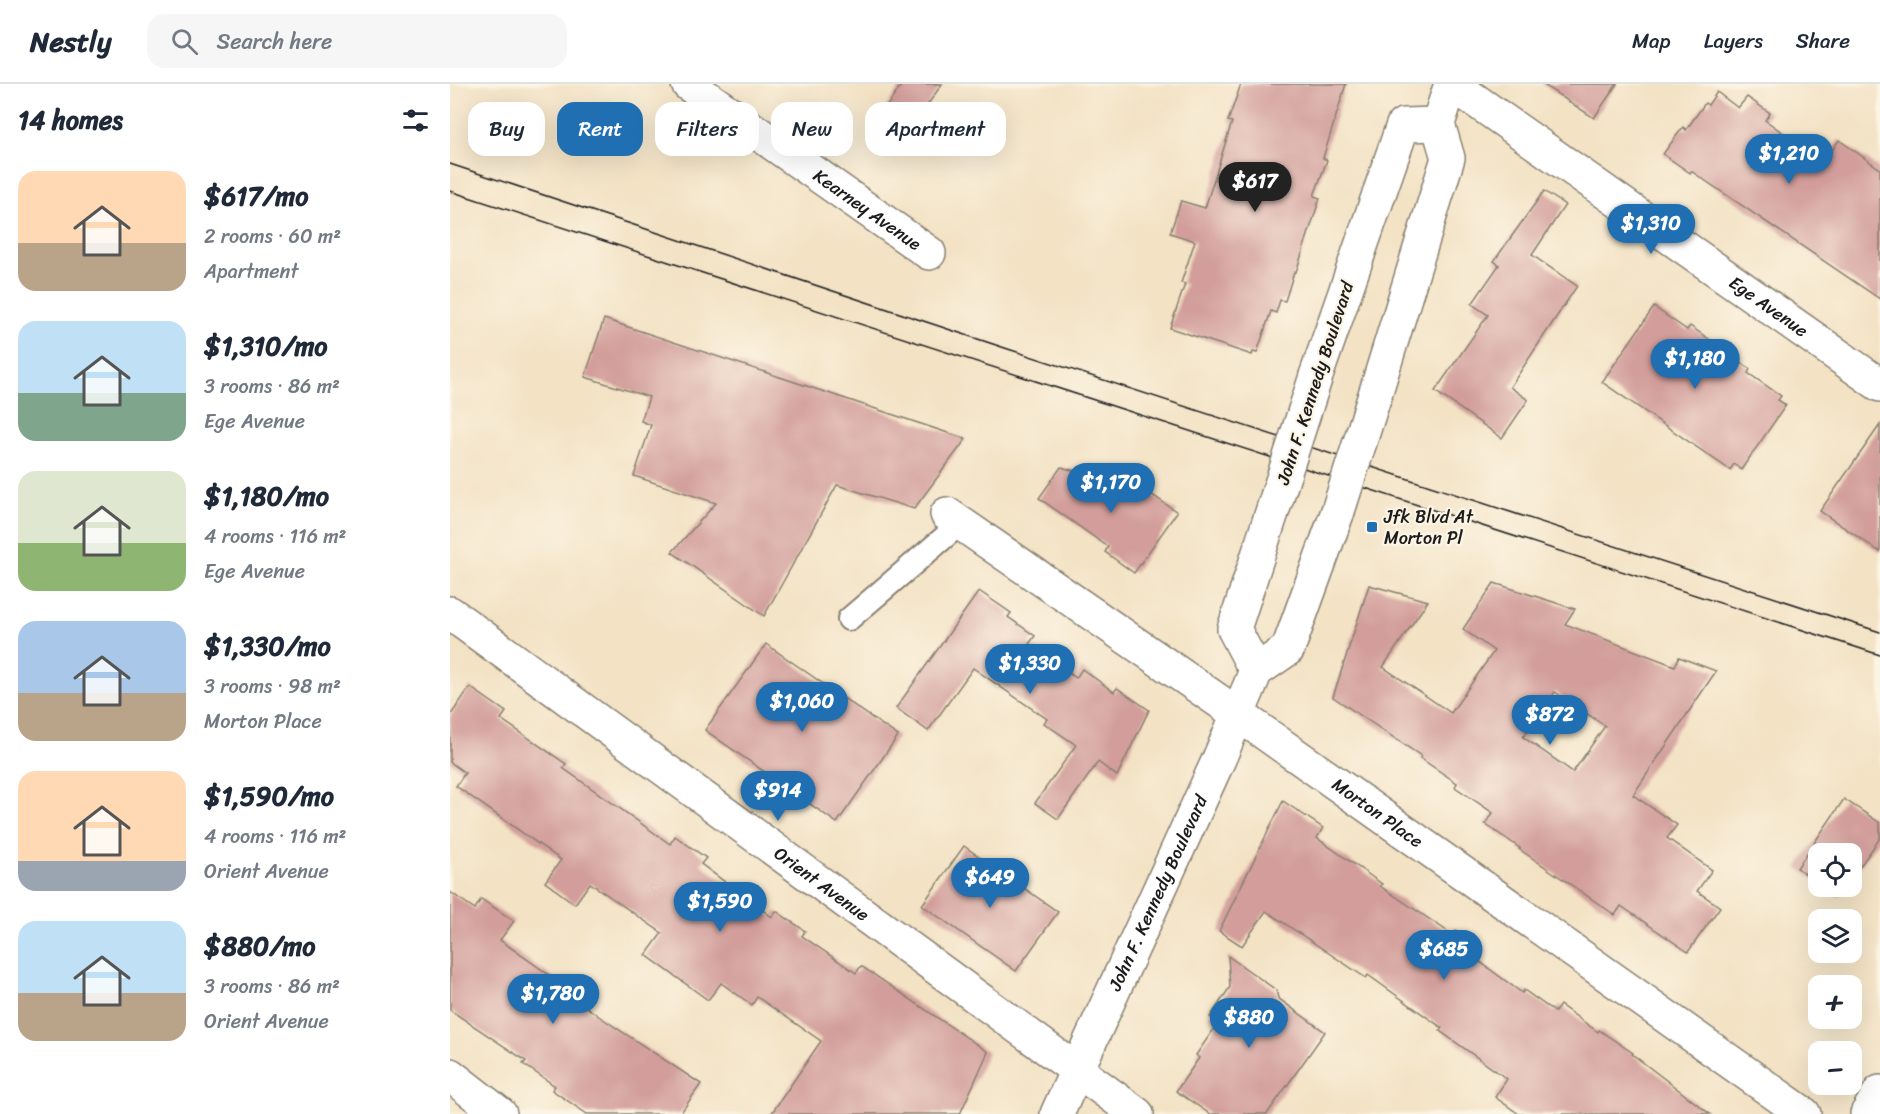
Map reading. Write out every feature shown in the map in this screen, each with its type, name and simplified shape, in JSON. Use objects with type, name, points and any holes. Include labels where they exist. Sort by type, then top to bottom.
[{"type":"street","name":"Kearney Avenue","points":[[688,84],[929,253]]},
{"type":"street","points":[[1256,671],[1288,649],[1338,511],[1448,158],[1438,124],[1451,84]]},
{"type":"street","name":"Ege Avenue","points":[[1451,84],[1880,385]]},
{"type":"street","name":"John F. Kennedy Boulevard","points":[[1057,1114],[1239,715],[1256,671],[1234,628],[1316,376],[1403,125],[1438,124]]},
{"type":"street","name":"Morton Place","points":[[954,518],[1239,715],[1804,1114]]},
{"type":"street","name":"Orient Avenue","points":[[450,614],[1137,1114]]},
{"type":"street","points":[[450,1075],[500,1114]]},
{"type":"street","points":[[1867,1114],[1880,1092]]},
{"type":"lane","points":[[849,619],[954,518]]},
{"type":"building","points":[[902,84],[942,84],[930,102],[890,102]]},
{"type":"building","points":[[1241,84],[1346,84],[1323,158],[1327,160],[1314,196],[1320,198],[1296,272],[1294,272],[1285,301],[1280,300],[1276,313],[1271,311],[1257,353],[1253,352],[1252,355],[1170,328],[1185,284],[1181,283],[1195,241],[1170,233],[1181,201],[1205,208],[1232,122],[1228,121]]},
{"type":"building","points":[[1542,84],[1617,84],[1594,118]]},
{"type":"building","points":[[1717,92],[1738,108],[1747,97],[1770,113],[1765,120],[1824,162],[1839,140],[1880,169],[1880,299],[1663,154],[1683,127],[1686,130],[1705,103],[1708,105]]},
{"type":"building","points":[[1544,191],[1565,205],[1532,255],[1577,286],[1510,387],[1528,400],[1502,438],[1435,391],[1488,315],[1472,304],[1499,265],[1494,261]]},
{"type":"building","points":[[1654,307],[1687,330],[1690,326],[1722,348],[1750,369],[1748,373],[1781,396],[1778,400],[1786,405],[1741,470],[1734,464],[1730,470],[1602,382]]},
{"type":"building","points":[[604,319],[966,439],[914,509],[837,485],[764,616],[672,552],[716,503],[634,476],[651,425],[641,421],[649,397],[585,377]]},
{"type":"building","points":[[1880,425],[1880,552],[1820,511]]},
{"type":"building","points":[[1061,467],[1148,492],[1177,512],[1134,573],[1105,552],[1108,547],[1039,498]]},
{"type":"building","points":[[1494,583],[1575,609],[1565,624],[1675,666],[1679,657],[1716,671],[1633,795],[1677,825],[1667,838],[1712,870],[1697,891],[1720,907],[1688,952],[1621,906],[1615,915],[1519,849],[1485,824],[1493,813],[1455,787],[1457,783],[1333,697],[1369,585],[1428,601],[1383,667],[1451,713],[1494,651],[1463,629]],"holes":[[[1555,692],[1605,726],[1573,772],[1523,737]]]},
{"type":"building","points":[[979,591],[1011,613],[1008,617],[1035,636],[1029,644],[1076,678],[1082,669],[1114,692],[1117,688],[1149,710],[1117,776],[1098,762],[1058,819],[1035,803],[1076,745],[1044,723],[1047,719],[973,668],[928,731],[896,708]]},
{"type":"building","points":[[766,644],[898,736],[837,823],[705,730]]},
{"type":"building","points":[[470,687],[506,712],[501,719],[566,764],[563,768],[670,844],[675,836],[706,858],[701,864],[772,917],[776,911],[805,931],[802,936],[856,973],[861,966],[988,1052],[960,1114],[771,1114],[821,1041],[757,997],[752,1005],[721,983],[708,1000],[646,955],[662,933],[590,883],[575,904],[545,882],[561,860],[456,786],[465,773],[450,762],[450,716]]},
{"type":"building","points":[[1844,799],[1880,823],[1880,838],[1862,863],[1862,843],[1814,843]]},
{"type":"building","points":[[1283,801],[1323,828],[1317,838],[1382,884],[1380,886],[1453,935],[1456,931],[1482,949],[1475,958],[1522,993],[1524,990],[1555,1012],[1560,1005],[1598,1032],[1599,1030],[1633,1053],[1710,1114],[1519,1114],[1495,1097],[1507,1079],[1440,1031],[1442,1028],[1368,975],[1366,978],[1266,911],[1242,946],[1219,931]]},
{"type":"building","points":[[964,846],[1058,912],[1016,971],[922,905]]},
{"type":"building","points":[[1808,852],[1808,875],[1797,868]]},
{"type":"building","points":[[450,892],[475,909],[481,899],[514,921],[500,940],[569,989],[567,993],[600,1017],[701,1084],[680,1114],[587,1114],[552,1090],[555,1086],[523,1064],[526,1061],[450,1010]]},
{"type":"building","points":[[1228,956],[1276,990],[1278,998],[1325,1032],[1267,1114],[1210,1114],[1176,1091],[1199,1058],[1196,1055],[1218,1023],[1210,1017],[1230,987]]},
{"type":"tram line","points":[[450,164],[1008,349],[1880,632]]},
{"type":"tram line","points":[[450,191],[1880,655]]},
{"type":"place","name":"Jfk Blvd At Morton Pl","points":[[1372,527]]}]
